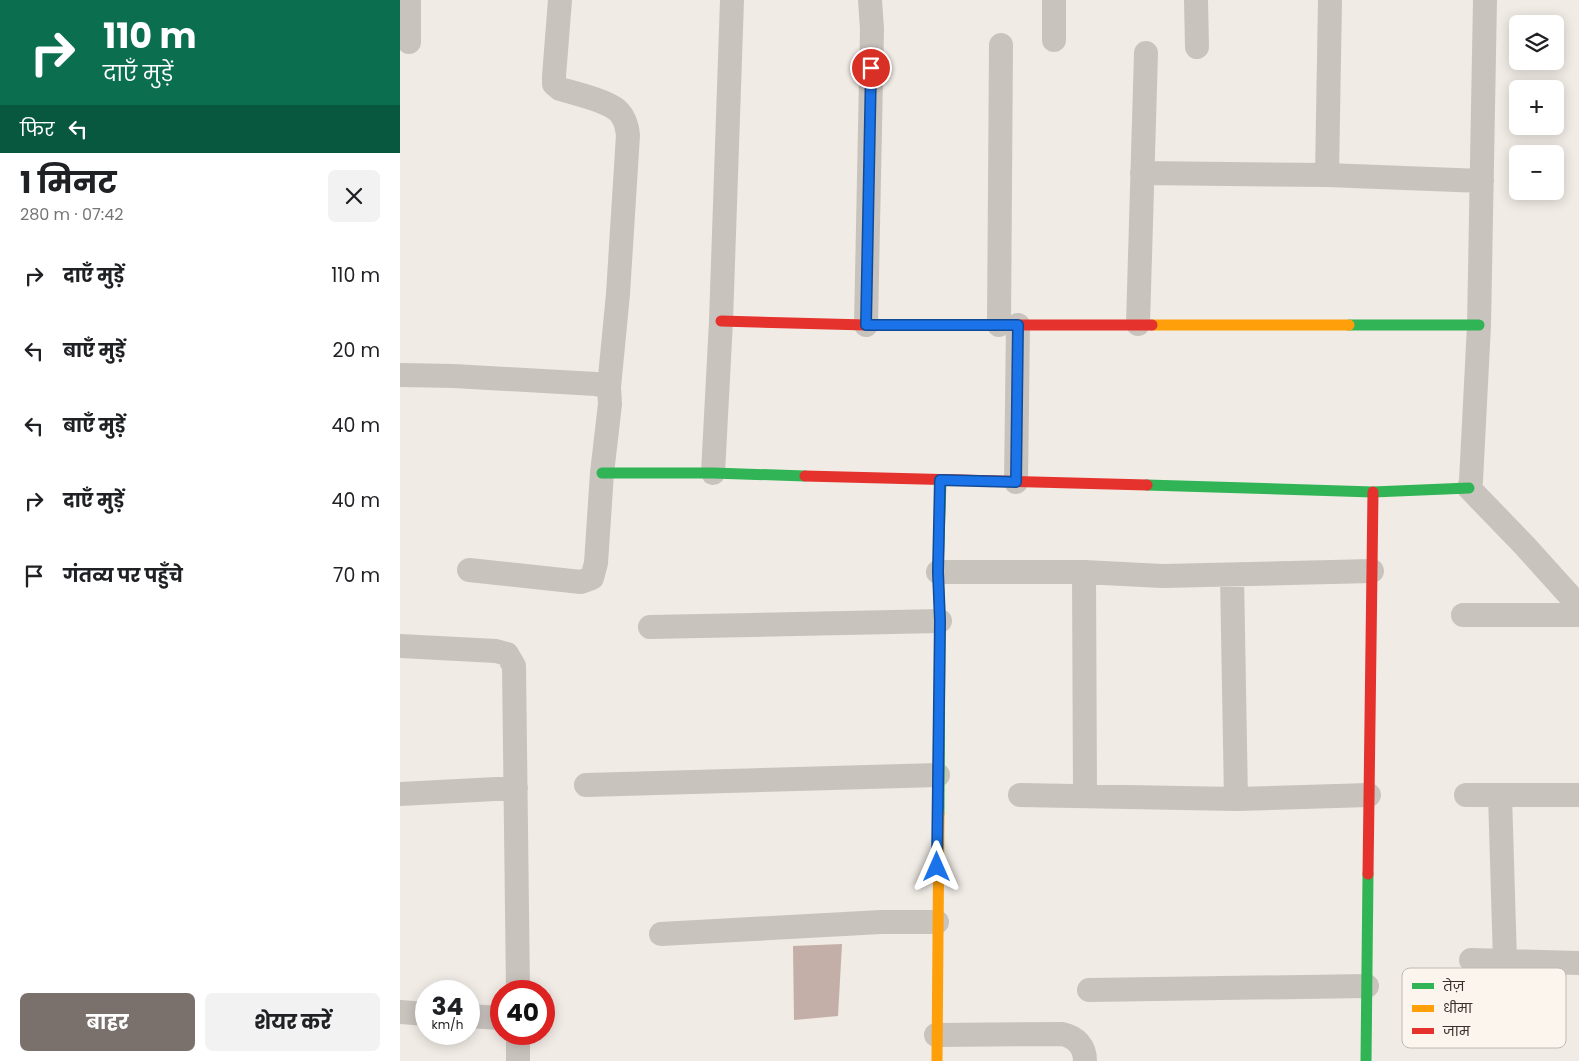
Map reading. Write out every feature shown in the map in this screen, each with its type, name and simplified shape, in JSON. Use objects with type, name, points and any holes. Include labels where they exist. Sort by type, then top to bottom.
[{"type":"street","points":[[409,42],[410,0]]},
{"type":"street","points":[[469,570],[581,582],[592,578],[596,563],[602,473],[610,404],[609,387],[618,294],[628,135],[624,118],[610,105],[560,89],[554,84],[560,0]]},
{"type":"street","points":[[713,473],[722,321],[732,0]]},
{"type":"street","points":[[866,325],[872,28],[870,0]]},
{"type":"street","points":[[1054,0],[1054,40]]},
{"type":"street","points":[[1196,0],[1197,47]]},
{"type":"street","points":[[1327,174],[1330,0]]},
{"type":"street","points":[[1469,488],[1472,481],[1479,325],[1485,0]]},
{"type":"street","points":[[1001,45],[1008,325],[1016,482]]},
{"type":"street","points":[[1138,324],[1146,54]]},
{"type":"street","points":[[1142,173],[1327,174],[1482,181]]},
{"type":"street","points":[[722,321],[866,325],[1479,325]]},
{"type":"street","points":[[400,375],[567,382],[609,387]]},
{"type":"street","points":[[602,473],[713,473],[1373,492],[1469,488],[1579,606]]},
{"type":"street","points":[[937,1061],[940,621],[938,572],[940,480]]},
{"type":"street","points":[[1366,1061],[1373,492]]},
{"type":"street","points":[[938,572],[1084,572],[1162,576],[1372,571]]},
{"type":"street","points":[[1084,572],[1085,796]]},
{"type":"street","points":[[1232,575],[1236,799]]},
{"type":"street","points":[[1463,615],[1579,615]]},
{"type":"street","points":[[650,627],[940,621]]},
{"type":"street","points":[[400,646],[496,651],[507,654],[514,666],[518,980]]},
{"type":"street","points":[[586,785],[938,775]]},
{"type":"street","points":[[400,794],[516,788]]},
{"type":"street","points":[[1020,795],[1236,799],[1369,795]]},
{"type":"street","points":[[1466,795],[1579,796]]},
{"type":"street","points":[[1500,795],[1504,961]]},
{"type":"street","points":[[661,934],[882,922],[937,922]]},
{"type":"street","points":[[1471,960],[1579,963]]},
{"type":"street","points":[[1089,990],[1367,986]]},
{"type":"street","points":[[400,1012],[415,1013]]},
{"type":"street","points":[[936,1035],[1062,1034],[1077,1040],[1082,1047],[1085,1056],[1084,1061]]},
{"type":"street","points":[[518,1045],[518,1061]]},
{"type":"building","points":[[842,944],[838,1016],[794,1020],[793,946]]},
{"type":"traffic: fast","points":[[1349,325],[1479,325]]},
{"type":"traffic: fast","points":[[602,473],[713,473],[805,476]]},
{"type":"traffic: fast","points":[[939,814],[940,621],[938,572],[941,480]]},
{"type":"traffic: fast","points":[[1147,485],[1373,492],[1469,488]]},
{"type":"traffic: fast","points":[[1366,1061],[1368,874]]},
{"type":"traffic: slow","points":[[1152,325],[1349,325]]},
{"type":"traffic: slow","points":[[937,1061],[939,814]]},
{"type":"traffic: jam","points":[[721,321],[866,325],[1152,325]]},
{"type":"traffic: jam","points":[[805,476],[1147,485]]},
{"type":"traffic: jam","points":[[1368,874],[1373,492]]},
{"type":"route","points":[[871,68],[866,325],[1018,325],[1016,482],[940,480],[937,867]]}]
